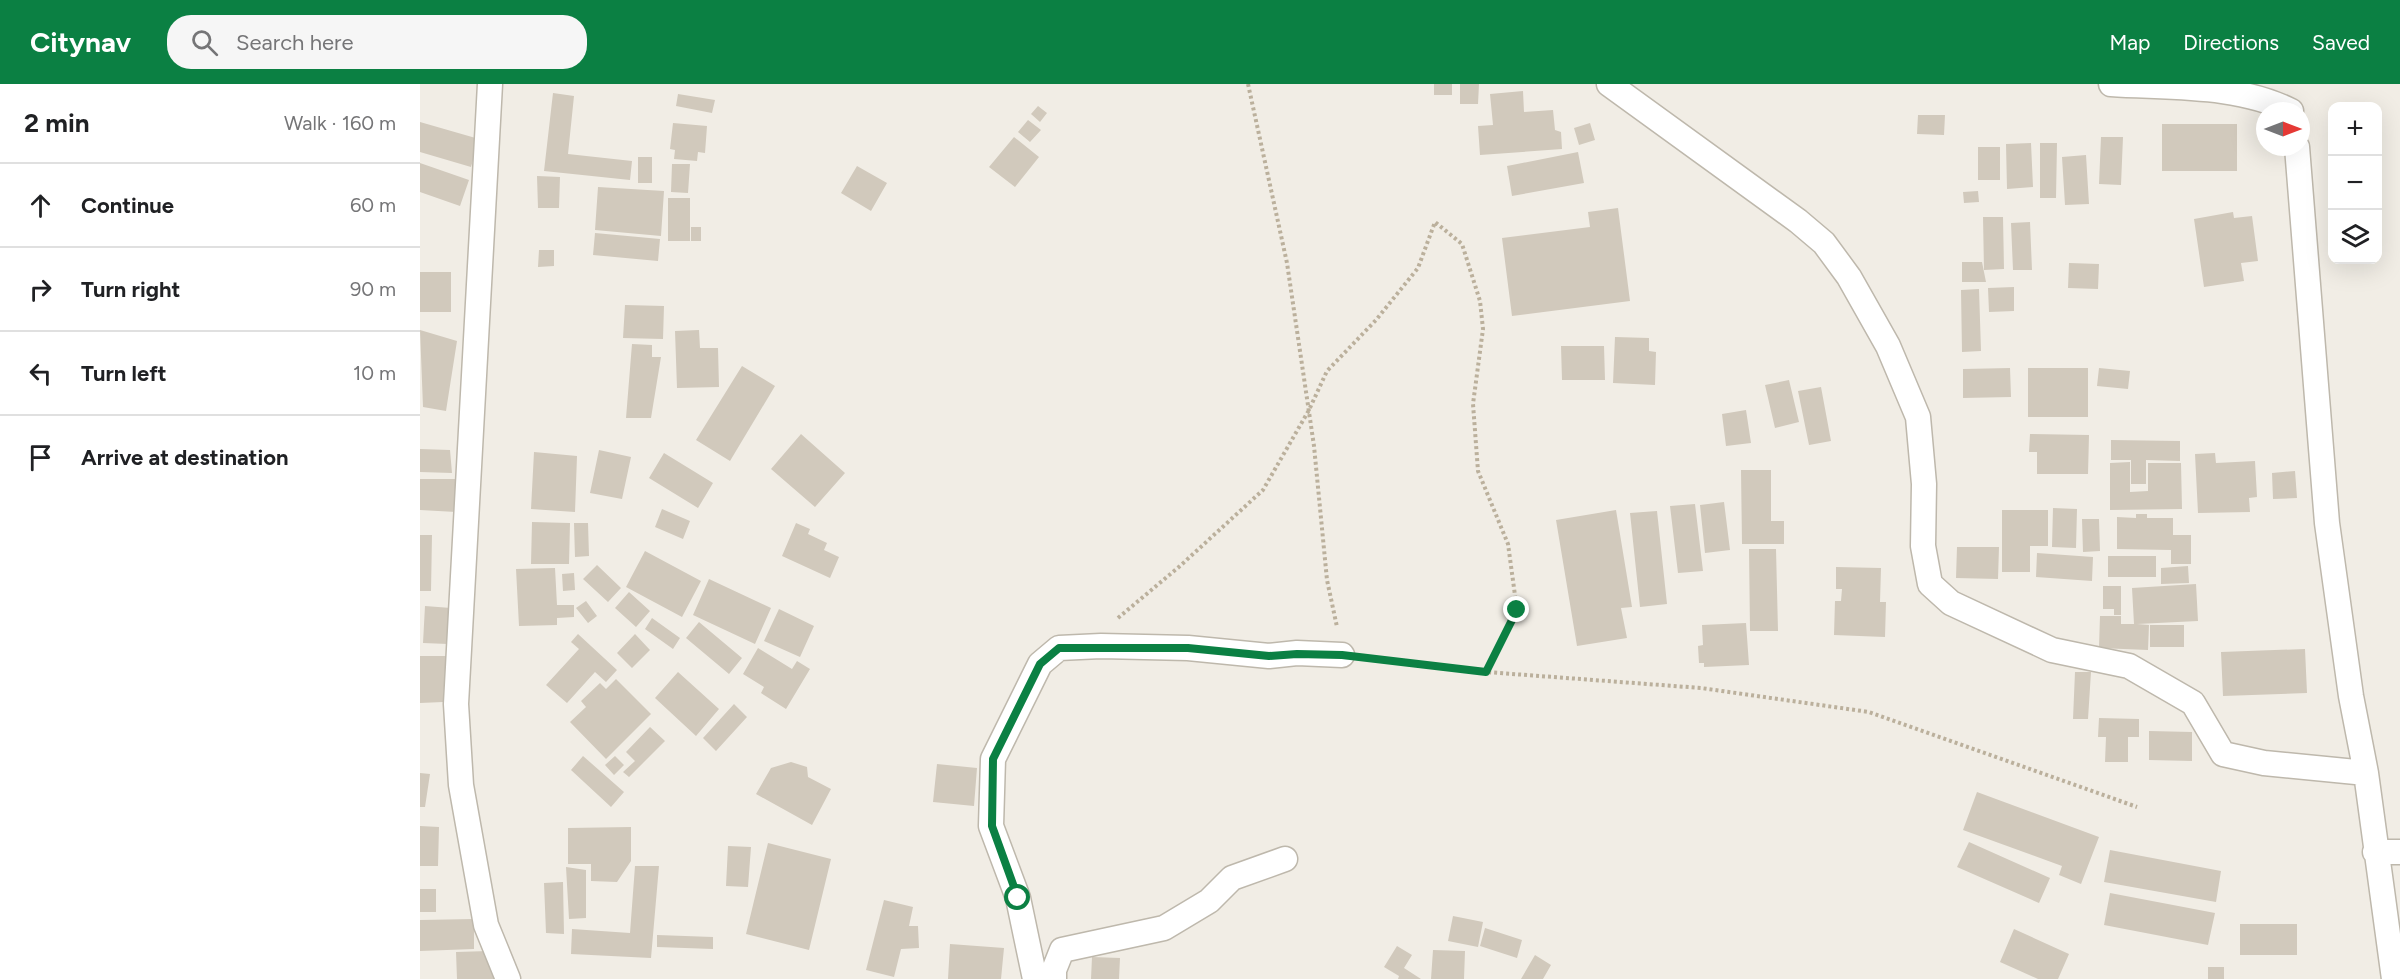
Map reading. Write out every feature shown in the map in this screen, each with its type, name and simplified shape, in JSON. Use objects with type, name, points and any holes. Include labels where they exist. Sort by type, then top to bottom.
[{"type":"street","points":[[490,84],[456,704],[461,785],[486,925],[508,979]]},
{"type":"street","points":[[1609,84],[1798,221],[1824,243],[1849,277],[1888,346],[1918,417],[1924,484],[1923,546],[1930,584],[1951,603],[2052,650],[2129,666],[2193,703],[2223,754],[2264,763],[2366,773]]},
{"type":"street","points":[[2111,84],[2228,91],[2275,102]]},
{"type":"street","points":[[2298,156],[2327,524],[2351,696],[2366,773],[2394,979]]},
{"type":"street","points":[[1035,979],[1018,898],[992,826],[993,759],[1040,664],[1059,648],[1101,646],[1188,648],[1269,656],[1342,655]]},
{"type":"street","points":[[2375,852],[2400,852]]},
{"type":"street","points":[[1054,979],[1054,970],[1062,950],[1164,928],[1209,901],[1232,878],[1285,859]]},
{"type":"path","points":[[1248,84],[1287,263],[1309,410],[1327,580],[1342,655],[1486,672],[1701,688],[1869,712],[2137,807]]},
{"type":"path","points":[[1101,646],[1115,621],[1180,566],[1263,490],[1309,410],[1327,371],[1376,320],[1418,268],[1435,222],[1462,244],[1480,301],[1483,329],[1473,404],[1478,471],[1508,544],[1517,610],[1486,672]]},
{"type":"building","points":[[1434,84],[1452,84],[1452,95],[1434,95]]},
{"type":"building","points":[[1460,84],[1479,84],[1478,104],[1460,104]]},
{"type":"building","points":[[1523,91],[1524,112],[1553,110],[1555,130],[1561,132],[1562,149],[1480,155],[1478,126],[1493,125],[1490,94]]},
{"type":"building","points":[[553,93],[574,96],[568,154],[632,161],[630,180],[544,171]]},
{"type":"building","points":[[678,94],[715,100],[712,113],[676,106]]},
{"type":"building","points":[[1038,106],[1047,113],[1040,122],[1031,114]]},
{"type":"building","points":[[1918,115],[1945,115],[1944,135],[1917,134]]},
{"type":"building","points":[[1028,120],[1041,130],[1030,142],[1018,132]]},
{"type":"building","points":[[420,122],[479,139],[471,167],[420,152]]},
{"type":"building","points":[[673,123],[707,126],[705,153],[698,152],[697,161],[674,159],[675,150],[670,149]]},
{"type":"building","points":[[1590,123],[1595,140],[1579,145],[1574,128]]},
{"type":"building","points":[[2162,124],[2237,124],[2237,171],[2162,171]]},
{"type":"building","points":[[1014,137],[1039,157],[1015,187],[989,167]]},
{"type":"building","points":[[2101,137],[2123,137],[2121,185],[2099,184]]},
{"type":"building","points":[[2031,143],[2033,187],[2007,189],[2006,144]]},
{"type":"building","points":[[2040,143],[2057,143],[2056,198],[2040,198]]},
{"type":"building","points":[[1978,147],[2000,147],[2000,180],[1978,180]]},
{"type":"building","points":[[1578,152],[1584,183],[1512,196],[1507,166]]},
{"type":"building","points":[[2086,155],[2089,204],[2065,205],[2062,157]]},
{"type":"building","points":[[638,157],[652,157],[652,183],[638,183]]},
{"type":"building","points":[[420,163],[469,180],[460,206],[420,192]]},
{"type":"building","points":[[672,164],[690,164],[688,193],[671,192]]},
{"type":"building","points":[[857,166],[887,183],[871,211],[841,193]]},
{"type":"building","points":[[537,176],[560,177],[559,208],[538,208]]},
{"type":"building","points":[[598,187],[664,191],[661,236],[595,230]]},
{"type":"building","points":[[1978,191],[1979,202],[1964,203],[1963,192]]},
{"type":"building","points":[[668,198],[690,198],[690,241],[668,241]]},
{"type":"building","points":[[1618,208],[1630,301],[1512,316],[1502,238],[1590,227],[1588,212]]},
{"type":"building","points":[[2233,212],[2234,218],[2252,216],[2258,261],[2241,263],[2244,281],[2204,287],[2194,219]]},
{"type":"building","points":[[1983,217],[2003,217],[2004,269],[1984,270]]},
{"type":"building","points":[[2030,222],[2032,270],[2013,270],[2011,223]]},
{"type":"building","points":[[691,227],[701,227],[701,241],[691,241]]},
{"type":"building","points":[[595,233],[660,239],[658,261],[593,255]]},
{"type":"building","points":[[539,250],[554,250],[554,266],[538,267]]},
{"type":"building","points":[[1962,262],[1982,262],[1986,282],[1962,282]]},
{"type":"building","points":[[2069,263],[2099,264],[2098,289],[2068,288]]},
{"type":"building","points":[[420,272],[451,272],[451,312],[420,312]]},
{"type":"building","points":[[2014,287],[2014,311],[1989,312],[1988,288]]},
{"type":"building","points":[[1979,289],[1981,351],[1962,352],[1961,290]]},
{"type":"building","points":[[625,305],[664,306],[663,339],[623,338]]},
{"type":"building","points":[[420,330],[457,341],[446,411],[423,407]]},
{"type":"building","points":[[699,330],[700,348],[718,348],[719,387],[677,388],[675,331]]},
{"type":"building","points":[[1615,337],[1649,338],[1649,351],[1656,352],[1655,385],[1613,383]]},
{"type":"building","points":[[632,344],[652,345],[652,357],[661,357],[651,418],[626,418]]},
{"type":"building","points":[[1561,346],[1604,346],[1605,380],[1562,380]]},
{"type":"building","points":[[742,366],[775,386],[730,461],[696,440]]},
{"type":"building","points":[[2010,368],[2011,397],[1963,398],[1963,369]]},
{"type":"building","points":[[2028,368],[2088,368],[2088,417],[2028,417]]},
{"type":"building","points":[[2099,368],[2130,371],[2128,389],[2097,386]]},
{"type":"building","points":[[1789,380],[1799,422],[1775,428],[1765,385]]},
{"type":"building","points":[[1821,387],[1831,441],[1809,445],[1798,391]]},
{"type":"building","points":[[1746,410],[1751,443],[1726,446],[1722,414]]},
{"type":"building","points":[[801,434],[845,473],[815,507],[771,469]]},
{"type":"building","points":[[2030,434],[2089,435],[2088,474],[2037,474],[2037,452],[2029,452]]},
{"type":"building","points":[[2111,440],[2180,441],[2180,461],[2146,460],[2146,484],[2131,484],[2131,460],[2111,460]]},
{"type":"building","points":[[420,449],[450,450],[452,473],[420,472]]},
{"type":"building","points":[[599,450],[631,457],[622,499],[590,493]]},
{"type":"building","points":[[534,452],[577,456],[575,512],[531,509]]},
{"type":"building","points":[[664,453],[713,483],[698,508],[649,478]]},
{"type":"building","points":[[2215,453],[2216,463],[2255,461],[2257,497],[2249,498],[2250,512],[2198,513],[2195,454]]},
{"type":"building","points":[[2130,462],[2130,492],[2148,491],[2148,463],[2181,463],[2182,509],[2110,510],[2110,463]]},
{"type":"building","points":[[1741,470],[1771,470],[1771,521],[1784,521],[1784,544],[1742,544]]},
{"type":"building","points":[[2295,471],[2297,498],[2273,499],[2272,473]]},
{"type":"building","points":[[420,479],[456,479],[456,512],[420,510]]},
{"type":"building","points":[[1724,502],[1730,550],[1705,553],[1700,505]]},
{"type":"building","points":[[1695,504],[1703,571],[1678,573],[1670,506]]},
{"type":"building","points":[[2053,508],[2077,509],[2076,548],[2052,547]]},
{"type":"building","points":[[662,509],[690,521],[683,539],[655,527]]},
{"type":"building","points":[[1616,510],[1632,607],[1621,608],[1627,638],[1577,646],[1556,520]]},
{"type":"building","points":[[2002,510],[2048,510],[2048,546],[2030,546],[2030,572],[2002,572]]},
{"type":"building","points":[[1657,511],[1667,604],[1640,607],[1630,513]]},
{"type":"building","points":[[2136,514],[2147,514],[2147,518],[2173,518],[2173,535],[2191,535],[2191,564],[2171,564],[2171,550],[2117,549],[2117,517],[2136,518]]},
{"type":"building","points":[[2082,519],[2099,519],[2100,551],[2083,552]]},
{"type":"building","points":[[532,522],[570,523],[569,564],[531,564]]},
{"type":"building","points":[[574,523],[588,523],[589,556],[575,557]]},
{"type":"building","points":[[796,523],[810,529],[808,534],[827,543],[824,550],[839,557],[830,578],[782,556]]},
{"type":"building","points":[[420,535],[432,535],[431,591],[420,591]]},
{"type":"building","points":[[1957,547],[1999,547],[1998,579],[1956,578]]},
{"type":"building","points":[[1749,549],[1776,549],[1778,631],[1750,631]]},
{"type":"building","points":[[645,551],[701,581],[682,617],[626,587]]},
{"type":"building","points":[[2037,553],[2093,557],[2092,581],[2036,577]]},
{"type":"building","points":[[2108,556],[2156,556],[2156,577],[2108,577]]},
{"type":"building","points":[[597,565],[621,588],[608,602],[583,579]]},
{"type":"building","points":[[2188,566],[2189,583],[2161,584],[2161,568]]},
{"type":"building","points":[[1836,567],[1881,568],[1880,602],[1886,602],[1885,637],[1834,635],[1835,601],[1841,601],[1842,589],[1836,589]]},
{"type":"building","points":[[555,568],[557,605],[574,605],[574,617],[557,618],[557,625],[519,626],[516,569]]},
{"type":"building","points":[[574,573],[575,590],[563,591],[562,574]]},
{"type":"building","points":[[709,579],[771,608],[755,644],[693,615]]},
{"type":"building","points":[[2196,584],[2198,621],[2137,624],[2149,625],[2148,650],[2099,648],[2100,616],[2121,616],[2121,624],[2134,624],[2132,588]]},
{"type":"building","points":[[2103,586],[2121,586],[2121,615],[2114,615],[2114,609],[2103,609]]},
{"type":"building","points":[[629,592],[650,611],[636,627],[615,608]]},
{"type":"building","points":[[586,601],[597,616],[588,623],[576,608]]},
{"type":"building","points":[[425,606],[451,608],[448,644],[423,643]]},
{"type":"building","points":[[779,609],[814,626],[800,657],[764,641]]},
{"type":"building","points":[[652,618],[680,638],[673,649],[645,629]]},
{"type":"building","points":[[699,622],[742,658],[729,674],[686,638]]},
{"type":"building","points":[[1746,623],[1749,665],[1704,667],[1704,663],[1699,663],[1698,646],[1703,645],[1702,625]]},
{"type":"building","points":[[2150,625],[2184,625],[2184,647],[2150,647]]},
{"type":"building","points":[[578,634],[617,670],[606,682],[595,672],[567,703],[546,685],[579,649],[571,642]]},
{"type":"building","points":[[635,634],[650,650],[632,668],[617,653]]},
{"type":"building","points":[[758,648],[792,669],[797,661],[810,669],[786,709],[761,693],[764,687],[743,674]]},
{"type":"building","points":[[2305,649],[2307,693],[2223,696],[2221,652]]},
{"type":"building","points":[[420,656],[446,656],[443,702],[420,703]]},
{"type":"building","points":[[678,672],[719,709],[696,736],[655,698]]},
{"type":"building","points":[[2075,672],[2091,672],[2088,719],[2073,719]]},
{"type":"building","points":[[616,679],[651,714],[606,759],[570,722],[586,707],[581,701],[600,683],[606,689]]},
{"type":"building","points":[[734,704],[747,717],[716,751],[703,738]]},
{"type":"building","points":[[2099,718],[2139,719],[2139,737],[2128,737],[2128,762],[2105,762],[2106,737],[2098,737]]},
{"type":"building","points":[[650,727],[665,741],[629,777],[623,772],[635,761],[626,752]]},
{"type":"building","points":[[2149,731],[2192,732],[2192,761],[2149,760]]},
{"type":"building","points":[[583,756],[624,792],[611,807],[571,770]]},
{"type":"building","points":[[615,756],[624,765],[614,775],[605,765]]},
{"type":"building","points":[[791,762],[807,767],[808,777],[831,789],[812,825],[756,794],[771,768]]},
{"type":"building","points":[[937,764],[977,768],[974,806],[933,802]]},
{"type":"building","points":[[420,773],[430,774],[425,807],[420,807]]},
{"type":"building","points":[[1977,792],[2099,837],[2081,884],[2059,875],[2062,866],[1963,830]]},
{"type":"building","points":[[420,826],[439,827],[438,866],[420,866]]},
{"type":"building","points":[[631,827],[631,861],[617,882],[591,881],[591,864],[568,864],[568,828]]},
{"type":"building","points":[[1969,842],[2050,878],[2039,903],[1957,867]]},
{"type":"building","points":[[768,843],[831,859],[809,950],[746,934]]},
{"type":"building","points":[[728,846],[751,847],[748,887],[726,886]]},
{"type":"building","points":[[2110,850],[2221,871],[2216,902],[2104,882]]},
{"type":"building","points":[[635,866],[659,866],[651,958],[571,954],[572,929],[630,933]]},
{"type":"building","points":[[566,867],[586,870],[586,918],[569,919]]},
{"type":"building","points":[[563,882],[564,934],[546,933],[544,883]]},
{"type":"building","points":[[420,889],[436,889],[436,912],[420,912]]},
{"type":"building","points":[[2110,893],[2215,913],[2208,945],[2104,925]]},
{"type":"building","points":[[884,900],[913,907],[909,926],[918,926],[919,948],[901,949],[894,977],[866,970]]},
{"type":"building","points":[[1453,916],[1483,922],[1478,947],[1448,941]]},
{"type":"building","points":[[474,919],[474,949],[420,951],[420,920]]},
{"type":"building","points":[[2240,924],[2297,924],[2297,955],[2240,955]]},
{"type":"building","points":[[1485,928],[1522,940],[1517,958],[1480,946]]},
{"type":"building","points":[[2014,929],[2069,954],[2058,979],[2038,979],[2000,962]]},
{"type":"building","points":[[657,935],[713,937],[713,949],[657,947]]},
{"type":"building","points":[[950,944],[1004,948],[1001,979],[948,979]]},
{"type":"building","points":[[1397,946],[1412,955],[1404,968],[1421,979],[1398,979],[1399,976],[1384,967]]},
{"type":"building","points":[[1433,950],[1465,951],[1464,979],[1431,979]]},
{"type":"building","points":[[489,951],[489,965],[497,964],[497,979],[457,979],[456,952]]},
{"type":"building","points":[[1535,955],[1551,965],[1543,979],[1521,979]]},
{"type":"building","points":[[1092,957],[1120,958],[1119,979],[1091,979]]},
{"type":"building","points":[[2208,967],[2224,967],[2224,979],[2208,979]]},
{"type":"route","points":[[1018,898],[992,826],[993,759],[1040,664],[1059,648],[1101,646],[1188,648],[1269,656],[1342,655],[1486,672],[1517,610]]}]
